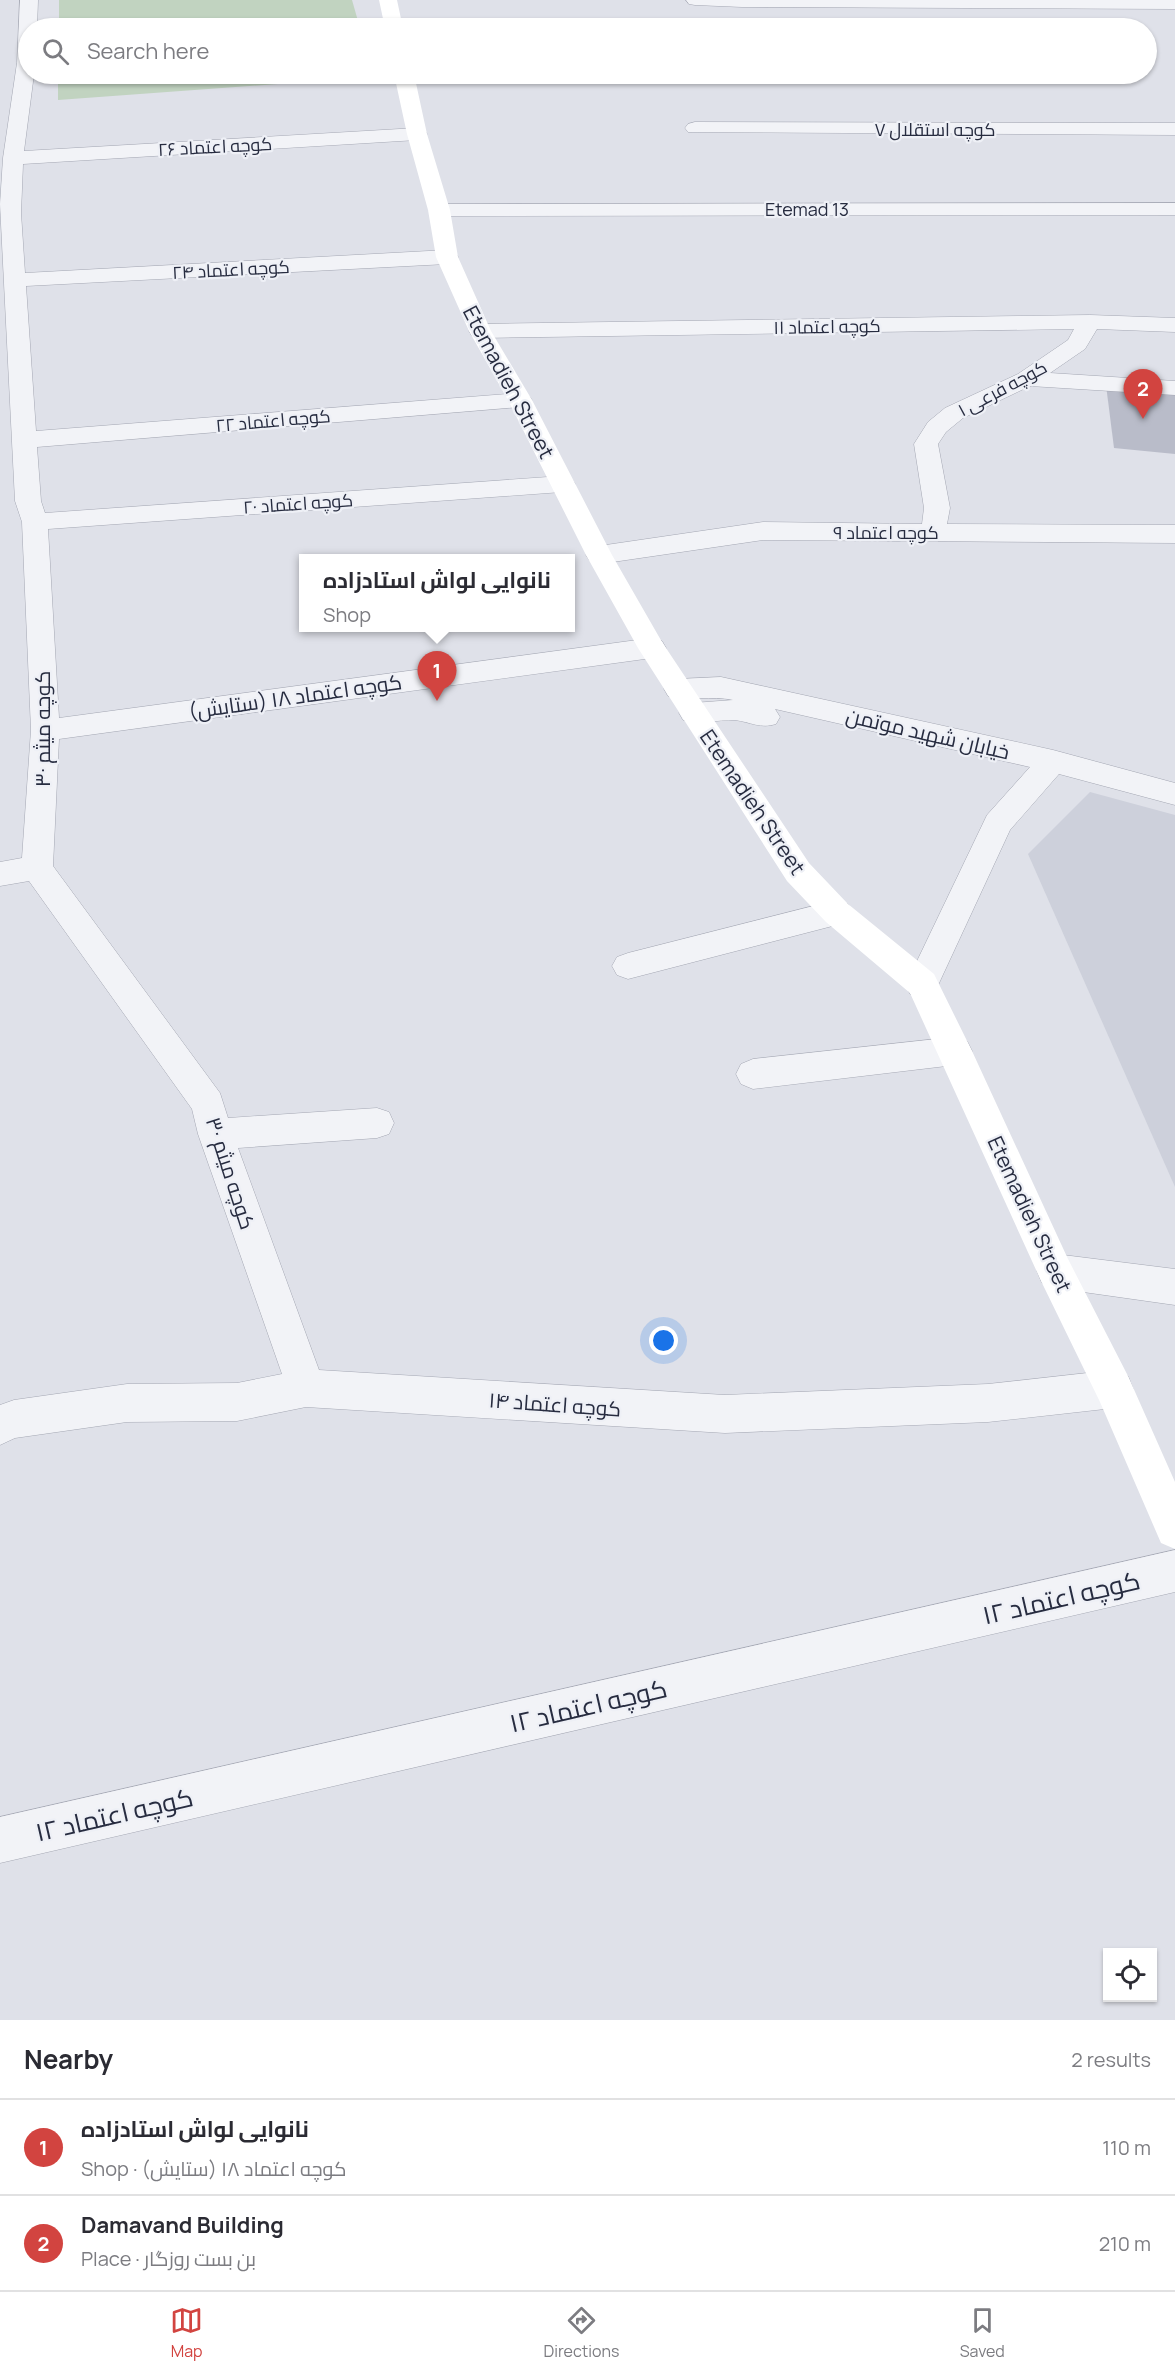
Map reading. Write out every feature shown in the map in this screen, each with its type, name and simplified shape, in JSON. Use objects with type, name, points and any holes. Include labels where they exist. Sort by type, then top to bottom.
[{"type":"street","name":"کوچه میثم ۳۰","points":[[26,18],[29,0]]},
{"type":"street","points":[[388,0],[392,18]]},
{"type":"street","points":[[695,0],[1175,4]]},
{"type":"street","name":"کوچه میثم ۳۰","points":[[18,59],[13,158],[5,213],[15,280],[9,341],[25,440],[21,508],[45,730],[38,868],[208,1104],[215,1134],[306,1388]]},
{"type":"street","name":"Etemadieh Street","points":[[406,84],[417,134],[439,210],[447,257],[480,331],[520,400],[599,555],[652,648],[798,872],[837,913],[921,984],[956,1051],[1055,1271],[1114,1389],[1175,1528]]},
{"type":"street","name":"کوچه استقلال ۷","points":[[695,128],[1175,129]]},
{"type":"street","name":"کوچه اعتماد ۲۶","points":[[13,158],[417,134]]},
{"type":"street","name":"Etemad 13","points":[[439,210],[1170,215]]},
{"type":"street","name":"کوچه اعتماد ۲۴","points":[[15,280],[447,257]]},
{"type":"street","name":"کوچه اعتماد ۱۱","points":[[480,331],[1090,322],[1175,325]]},
{"type":"street","name":"کوچه فرعی ۱","points":[[933,532],[937,508],[926,444],[937,427],[954,413],[1026,379],[1077,344],[1090,322]]},
{"type":"street","points":[[1026,379],[1175,388]]},
{"type":"street","name":"کوچه اعتماد ۲۲","points":[[25,440],[520,400]]},
{"type":"street","name":"کوچه اعتماد ۲۰","points":[[21,508],[562,484]]},
{"type":"street","name":"کوچه اعتماد ۹","points":[[599,555],[763,531],[1175,534]]},
{"type":"street","name":"کوچه اعتماد ۱۸ (ستایش)","points":[[45,730],[652,648]]},
{"type":"street","name":"خیابان شهید موتمن","points":[[678,689],[720,687],[1045,770],[1175,794]]},
{"type":"street","points":[[693,713],[734,710],[1045,770]]},
{"type":"street","points":[[921,984],[998,823],[1045,770]]},
{"type":"street","points":[[0,874],[38,868]]},
{"type":"street","points":[[628,966],[837,913]]},
{"type":"street","points":[[753,1074],[956,1051]]},
{"type":"street","points":[[215,1134],[377,1123]]},
{"type":"street","points":[[1055,1271],[1175,1287]]},
{"type":"street","name":"کوچه اعتماد ۱۴","points":[[0,1425],[14,1419],[127,1403],[237,1402],[306,1388],[725,1414],[988,1403],[1114,1389]]},
{"type":"street","name":"کوچه اعتماد ۱۲","points":[[0,1840],[1175,1571]]},
{"type":"shaded area","points":[[1090,792],[1175,815],[1175,1187],[1028,854]]},
{"type":"green space","points":[[59,0],[352,0],[357,18],[59,18]]},
{"type":"green space","points":[[58,84],[277,84],[58,100]]},
{"type":"building","points":[[1106,385],[1175,390],[1175,454],[1114,448]]},
{"type":"place","name":"Damavand Building","points":[[1143,419]]},
{"type":"place","name":"نانوایی لواش استادزاده","points":[[437,701]]}]
